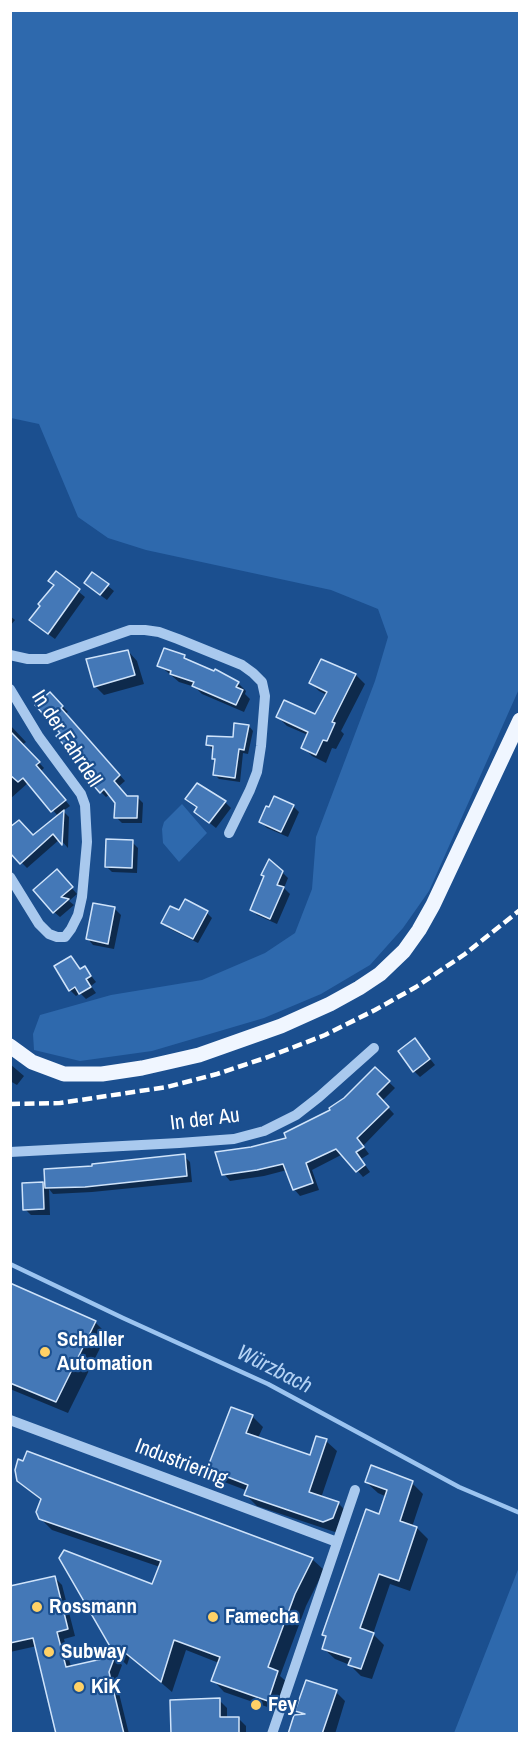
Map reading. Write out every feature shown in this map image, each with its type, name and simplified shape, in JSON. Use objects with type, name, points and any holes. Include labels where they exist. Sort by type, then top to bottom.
[{"type":"main road","points":[[10,1046],[32,1062],[56,1071],[82,1075],[142,1068],[199,1055],[281,1026],[359,988],[380,974],[404,951],[433,905],[519,720]]},
{"type":"street","points":[[10,655],[28,659],[47,659],[130,630],[159,632],[242,665],[262,682],[265,712],[256,772],[229,833]]},
{"type":"street","name":"In der Fahrdell","points":[[10,689],[39,737],[81,794],[85,805],[87,842],[82,897],[78,915],[65,937],[57,938],[39,924],[10,877]]},
{"type":"street","name":"In der Au","points":[[10,1152],[201,1142],[234,1139],[264,1131],[296,1115],[374,1048]]},
{"type":"street","name":"Industriering","points":[[10,1420],[337,1542]]},
{"type":"street","points":[[272,1734],[355,1490]]},
{"type":"shaded area","points":[[10,11],[519,11],[519,689],[429,891],[403,928],[370,965],[321,994],[264,1018],[152,1051],[80,1061],[34,1050],[33,1034],[40,1015],[111,995],[202,980],[265,953],[295,933],[312,889],[316,837],[375,681],[388,637],[378,609],[331,590],[146,550],[108,538],[78,517],[39,424],[11,418]]},
{"type":"shaded area","points":[[182,804],[207,833],[179,862],[163,843],[162,829],[164,822]]},
{"type":"shaded area","points":[[519,1567],[519,1733],[454,1733]]},
{"type":"building","points":[[56,571],[80,589],[48,634],[29,620],[40,606],[38,604],[54,585],[48,581]]},
{"type":"building","points":[[92,572],[109,584],[100,595],[84,583]]},
{"type":"building","points":[[164,648],[185,655],[184,658],[214,671],[215,669],[239,682],[236,687],[243,690],[236,705],[192,686],[194,682],[170,674],[171,671],[157,666]]},
{"type":"building","points":[[128,650],[135,675],[94,687],[86,659]]},
{"type":"building","points":[[321,659],[356,674],[332,722],[335,723],[327,741],[323,740],[316,755],[301,748],[308,732],[276,717],[284,700],[315,714],[327,692],[309,683]]},
{"type":"building","points":[[50,692],[63,706],[61,708],[120,775],[114,781],[127,796],[138,796],[137,818],[114,818],[115,803],[104,789],[100,793],[81,771],[85,769],[56,736],[60,733],[35,705]]},
{"type":"building","points":[[234,723],[249,725],[244,750],[239,749],[235,778],[213,775],[215,759],[212,759],[213,746],[206,745],[207,736],[233,737]]},
{"type":"building","points":[[10,731],[40,762],[36,765],[66,800],[51,812],[23,778],[18,782],[10,775]]},
{"type":"building","points":[[197,783],[226,801],[209,823],[194,812],[197,807],[185,799]]},
{"type":"building","points":[[274,796],[294,805],[281,832],[259,822],[266,806],[269,807]]},
{"type":"building","points":[[64,810],[62,845],[53,834],[20,864],[10,853],[10,827],[19,820],[33,835]]},
{"type":"building","points":[[106,839],[133,840],[132,868],[105,867]]},
{"type":"building","points":[[269,859],[283,871],[277,885],[284,887],[270,919],[250,910],[264,876],[261,875]]},
{"type":"building","points":[[57,869],[73,887],[61,897],[69,899],[53,913],[33,890]]},
{"type":"building","points":[[185,899],[208,911],[193,939],[161,923],[170,906],[179,910]]},
{"type":"building","points":[[93,903],[115,907],[108,944],[86,939]]},
{"type":"building","points":[[71,956],[80,969],[85,966],[91,976],[86,979],[91,987],[79,994],[75,987],[69,991],[54,966]]},
{"type":"building","points":[[415,1038],[430,1059],[413,1072],[398,1051]]},
{"type":"building","points":[[375,1067],[390,1081],[377,1094],[389,1107],[357,1138],[364,1147],[356,1152],[365,1165],[356,1172],[336,1149],[306,1163],[313,1183],[293,1190],[283,1164],[222,1175],[215,1152],[251,1147],[286,1138],[284,1133],[330,1110],[329,1108],[344,1098]]},
{"type":"building","points":[[185,1154],[187,1176],[85,1187],[45,1188],[44,1169],[92,1166],[92,1164]]},
{"type":"building","points":[[43,1182],[44,1209],[23,1210],[22,1183]]},
{"type":"building","name":"Schaller Automation","points":[[10,1283],[96,1321],[56,1402],[10,1383]]},
{"type":"building","points":[[231,1407],[253,1415],[246,1433],[310,1455],[316,1436],[327,1439],[309,1492],[339,1502],[333,1518],[323,1522],[244,1495],[248,1485],[207,1469]]},
{"type":"building","points":[[27,1451],[313,1558],[295,1594],[268,1667],[278,1671],[268,1701],[211,1681],[220,1657],[174,1640],[161,1682],[118,1647],[115,1655],[59,1558],[64,1550],[152,1584],[161,1561],[39,1519],[36,1512],[41,1499],[17,1481],[15,1470],[18,1459],[23,1461]]},
{"type":"building","points":[[371,1465],[413,1481],[400,1521],[417,1527],[399,1581],[379,1574],[360,1628],[374,1633],[361,1669],[348,1665],[351,1658],[322,1649],[326,1636],[322,1635],[366,1509],[379,1514],[387,1490],[365,1482]]},
{"type":"building","points":[[55,1576],[68,1629],[57,1632],[66,1667],[115,1656],[109,1672],[124,1734],[56,1734],[33,1638],[10,1643],[10,1586]]},
{"type":"building","name":"Famecha","points":[[306,1680],[337,1690],[322,1734],[288,1734],[294,1715],[305,1714],[295,1711]]},
{"type":"building","points":[[220,1698],[220,1717],[239,1717],[239,1734],[171,1734],[170,1700]]},
{"type":"waterway","name":"Würzbach","points":[[10,1264],[268,1384],[459,1487],[520,1513]]},
{"type":"railway","points":[[10,1104],[60,1103],[167,1087],[268,1057],[325,1035],[416,987],[465,954],[520,910]]},
{"type":"place","name":"Schaller Automation","points":[[45,1352]]},
{"type":"place","name":"Rossmann","points":[[37,1607]]},
{"type":"place","name":"Famecha","points":[[213,1617]]},
{"type":"place","name":"Subway","points":[[49,1652]]},
{"type":"place","name":"KiK","points":[[79,1687]]},
{"type":"place","name":"Fey","points":[[256,1705]]}]
